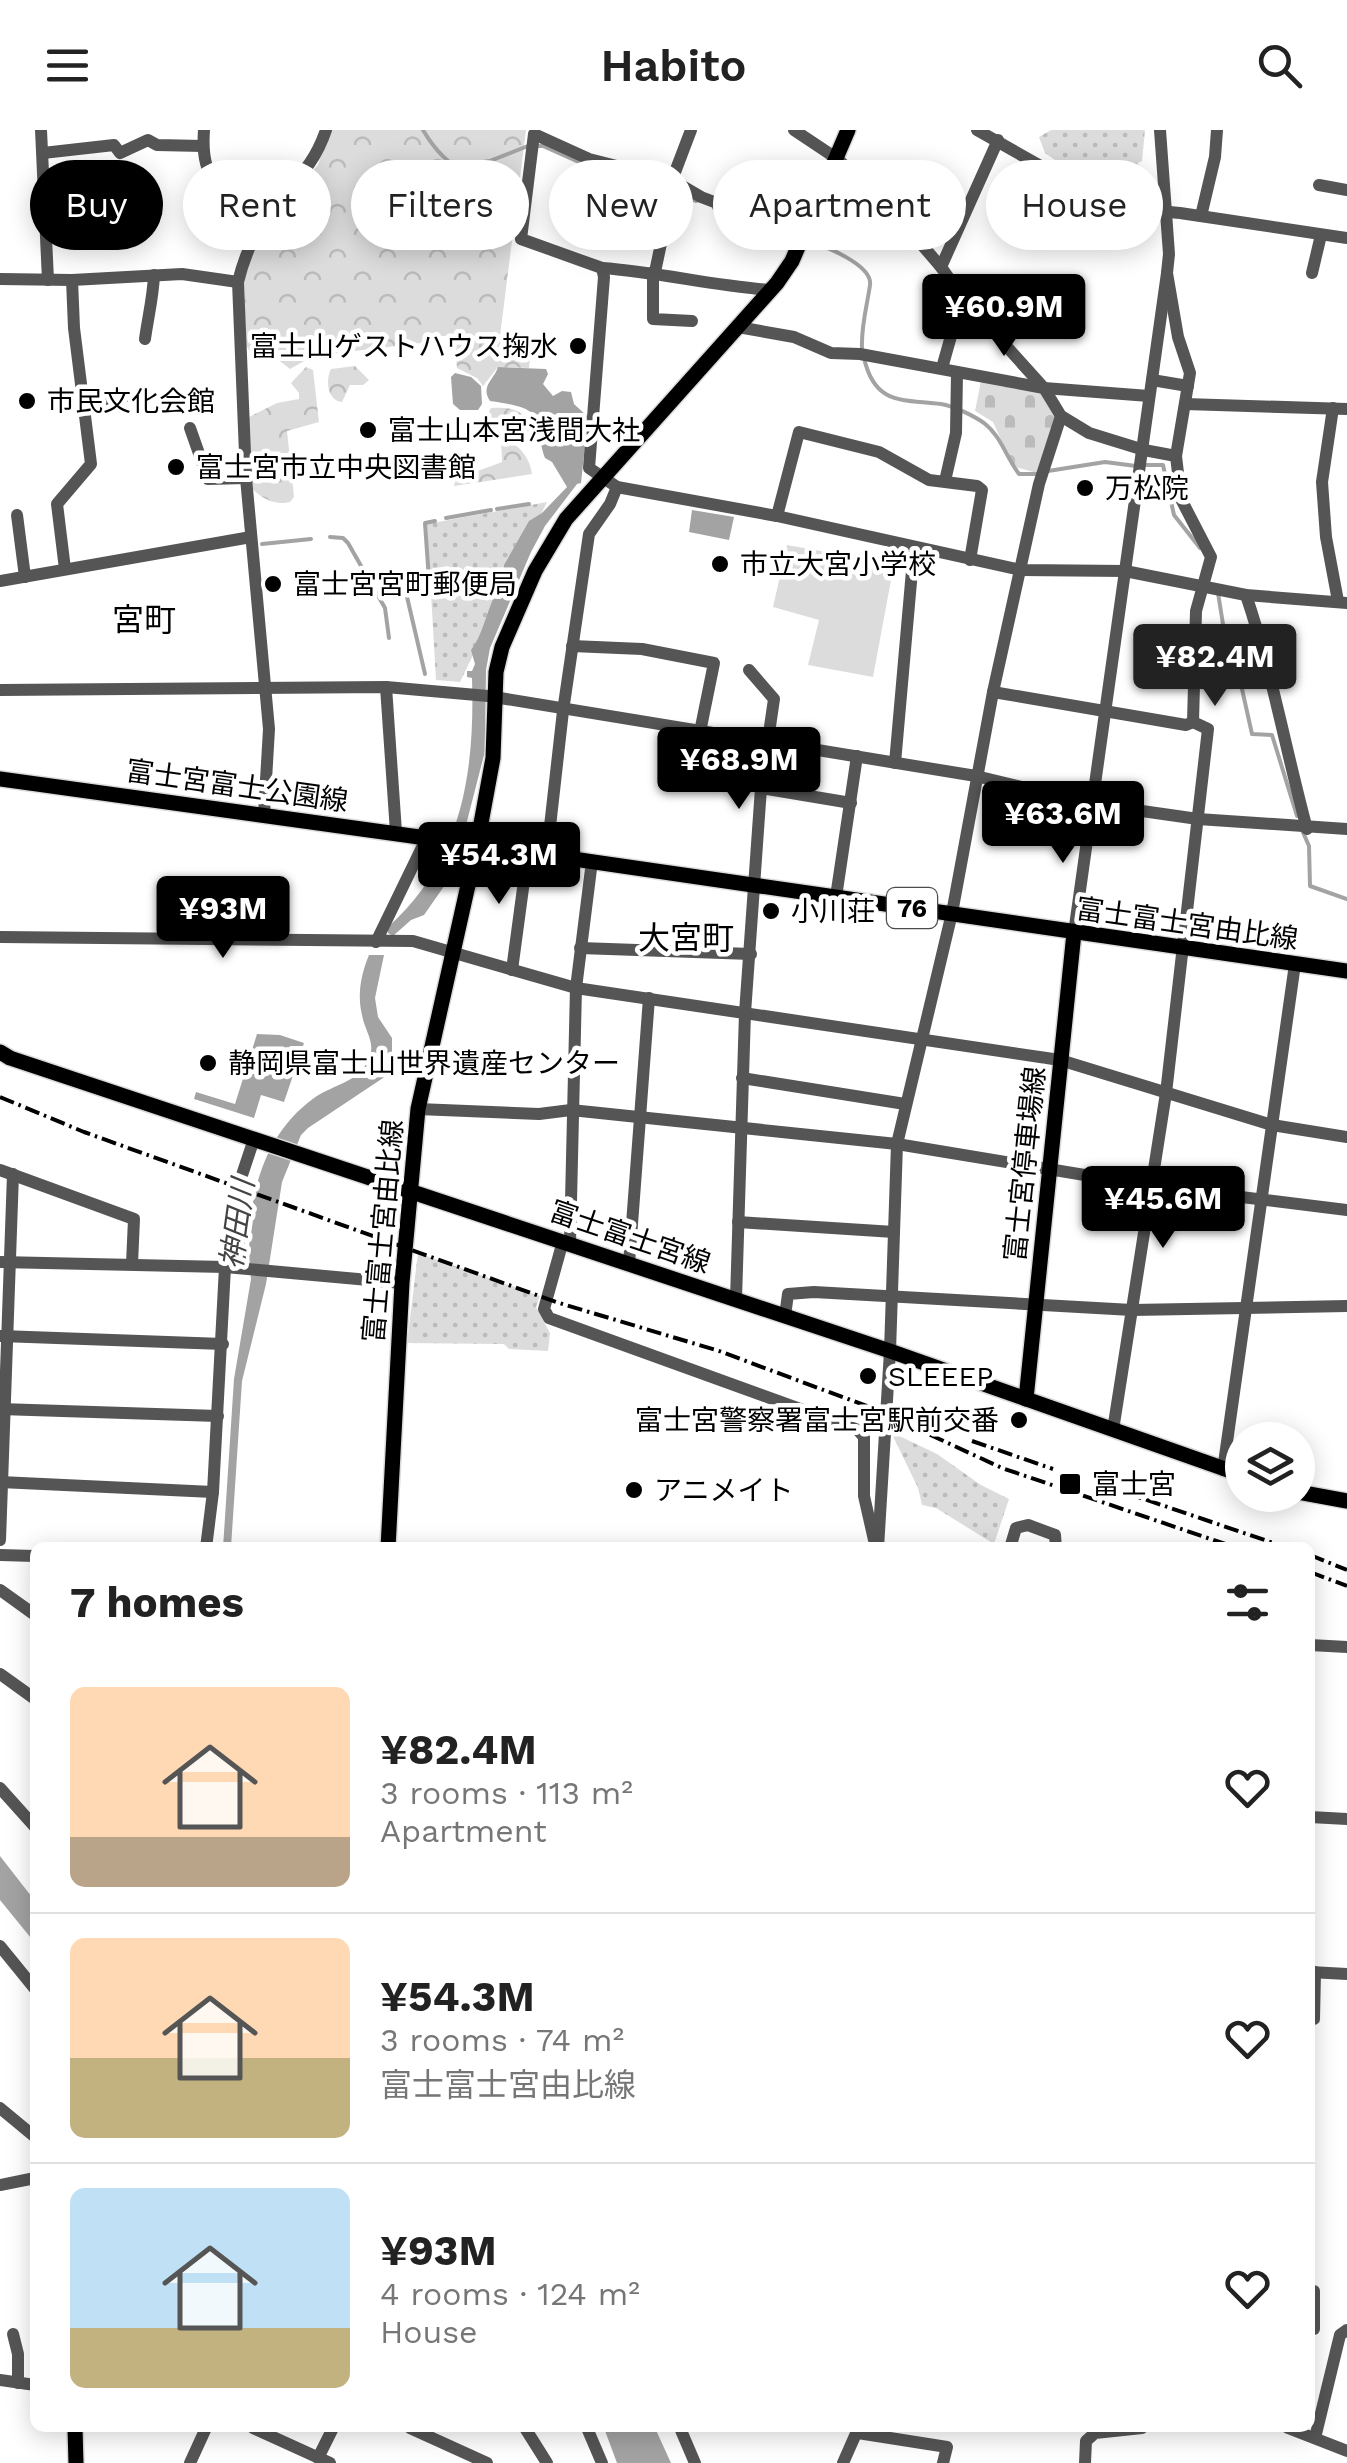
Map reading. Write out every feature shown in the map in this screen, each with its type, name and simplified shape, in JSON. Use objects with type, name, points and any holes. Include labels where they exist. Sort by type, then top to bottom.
[{"type":"main road","points":[[836,158],[848,130]]},
{"type":"main road","points":[[470,843],[493,758],[492,697],[502,648],[535,571],[566,519],[610,483],[770,290],[797,250]]},
{"type":"main road","name":"富士宮富士公園線","points":[[0,780],[470,843]]},
{"type":"main road","name":"富士富士宮由比線","points":[[388,1542],[402,1283],[418,1108],[470,843],[1347,971]]},
{"type":"main road","name":"富士宮停車場線","points":[[1026,1400],[1074,933]]},
{"type":"main road","name":"富士富士宮線","points":[[0,1052],[890,1351],[1224,1470]]},
{"type":"main road","points":[[1315,1495],[1347,1502]]},
{"type":"main road","points":[[75,2432],[76,2463]]},
{"type":"street","points":[[41,130],[48,280]]},
{"type":"street","points":[[204,130],[202,146],[207,160]]},
{"type":"street","points":[[313,160],[326,130]]},
{"type":"street","points":[[680,160],[691,130]]},
{"type":"street","points":[[794,130],[880,195],[941,266],[962,297],[1044,388],[1061,416],[1089,434],[1176,456]]},
{"type":"street","points":[[977,130],[1113,207],[1347,238]]},
{"type":"street","points":[[1074,933],[1167,274],[1160,130]]},
{"type":"street","points":[[1201,216],[1218,130]]},
{"type":"street","points":[[549,249],[521,239],[534,134],[588,160]]},
{"type":"street","points":[[43,153],[114,145],[120,153],[148,140],[157,145],[202,146]]},
{"type":"street","points":[[941,266],[998,140]]},
{"type":"street","points":[[1320,185],[1347,190]]},
{"type":"street","points":[[1312,274],[1321,234]]},
{"type":"street","points":[[248,250],[238,282],[250,537],[267,686],[269,729],[264,814]]},
{"type":"street","points":[[552,250],[602,268],[770,290]]},
{"type":"street","points":[[659,250],[654,272],[654,319],[692,321]]},
{"type":"street","points":[[602,268],[588,468],[610,483],[1021,570],[1124,571],[1246,595],[1343,602],[1326,537],[1322,482],[1340,408],[1185,404]]},
{"type":"street","points":[[0,279],[182,274],[238,282]]},
{"type":"street","points":[[1167,274],[1178,337],[1188,361],[1188,386],[1176,456],[1181,499],[1211,558],[1196,611],[1193,722]]},
{"type":"street","points":[[145,339],[154,275]]},
{"type":"street","points":[[65,568],[57,504],[92,464],[72,280]]},
{"type":"street","points":[[942,368],[962,297]]},
{"type":"street","points":[[738,326],[794,337],[831,352],[1044,388],[1149,396]]},
{"type":"street","points":[[945,481],[956,433],[957,373]]},
{"type":"street","points":[[1152,380],[1188,386]]},
{"type":"street","points":[[83,402],[126,396]]},
{"type":"street","points":[[877,1542],[890,1351],[896,1144],[952,913],[993,692],[1039,484],[1061,416]]},
{"type":"street","points":[[190,428],[208,479],[246,478]]},
{"type":"street","points":[[777,516],[799,432],[878,452],[928,480],[977,486],[982,490],[970,560]]},
{"type":"street","points":[[546,854],[562,711],[590,534],[610,504],[610,483]]},
{"type":"street","points":[[17,516],[25,577]]},
{"type":"street","points":[[0,581],[250,537]]},
{"type":"street","points":[[895,763],[914,548]]},
{"type":"street","points":[[1246,595],[1269,664],[1284,744],[1307,829]]},
{"type":"street","points":[[572,646],[642,649],[714,663],[700,732]]},
{"type":"street","points":[[736,1300],[745,1013],[762,788],[774,700],[750,670]]},
{"type":"street","points":[[386,687],[396,832]]},
{"type":"street","points":[[0,690],[386,687],[468,694],[976,776],[1093,804],[1198,819],[1347,829]]},
{"type":"street","points":[[993,692],[1186,725],[1193,722],[1208,729],[1166,1093],[1113,1430]]},
{"type":"street","points":[[836,897],[857,756]]},
{"type":"street","points":[[762,788],[851,803]]},
{"type":"street","points":[[376,942],[427,837]]},
{"type":"street","points":[[512,970],[528,851]]},
{"type":"street","points":[[592,861],[576,988],[566,1242],[544,1309],[549,1318],[858,1430],[864,1437],[864,1496],[876,1542]]},
{"type":"street","points":[[0,937],[412,941],[576,988],[1060,1060],[1272,1125],[1347,1136]]},
{"type":"street","points":[[580,948],[751,954]]},
{"type":"street","points":[[1224,1470],[1296,964]]},
{"type":"street","points":[[629,1264],[649,998]]},
{"type":"street","points":[[742,1078],[906,1104]]},
{"type":"street","points":[[418,1108],[539,1114],[571,1110],[896,1144],[1151,1186],[1347,1210]]},
{"type":"street","points":[[245,1269],[234,1199],[254,1139]]},
{"type":"street","points":[[0,1540],[6,1172],[134,1219],[132,1264]]},
{"type":"street","points":[[738,1222],[894,1232]]},
{"type":"street","points":[[5,1262],[225,1267],[402,1283]]},
{"type":"street","points":[[207,1542],[223,1344],[225,1267]]},
{"type":"street","points":[[784,1316],[788,1294],[814,1292],[1132,1310],[1347,1306]]},
{"type":"street","points":[[4,1336],[223,1344]]},
{"type":"street","points":[[2,1409],[218,1416]]},
{"type":"street","points":[[1,1482],[213,1492]]},
{"type":"street","points":[[1012,1542],[1016,1528],[1028,1524],[1055,1535],[1056,1542]]},
{"type":"street","points":[[0,1555],[30,1556]]},
{"type":"street","points":[[0,1590],[30,1611]]},
{"type":"street","points":[[1315,1644],[1347,1647]]},
{"type":"street","points":[[0,1674],[30,1696]]},
{"type":"street","points":[[0,1788],[30,1821]]},
{"type":"street","points":[[1315,1817],[1347,1819]]},
{"type":"street","points":[[0,1946],[30,1983]]},
{"type":"street","points":[[1315,1972],[1347,1974]]},
{"type":"street","points":[[0,2108],[30,2134]]},
{"type":"street","points":[[0,2185],[30,2179]]},
{"type":"street","points":[[1315,2328],[1345,2330],[1316,2438]]},
{"type":"street","points":[[13,2334],[18,2383]]},
{"type":"street","points":[[0,2380],[30,2384]]},
{"type":"street","points":[[190,2463],[204,2432]]},
{"type":"street","points":[[262,2432],[324,2460],[332,2432]]},
{"type":"street","points":[[419,2432],[487,2463]]},
{"type":"street","points":[[527,2432],[547,2463]]},
{"type":"street","points":[[589,2432],[602,2463]]},
{"type":"street","points":[[682,2432],[695,2463]]},
{"type":"street","points":[[843,2463],[857,2432]]},
{"type":"street","points":[[869,2432],[947,2446],[942,2463]]},
{"type":"street","points":[[1085,2463],[1086,2441],[1095,2433],[1104,2432]]},
{"type":"street","points":[[1299,2432],[1347,2451]]},
{"type":"green space","points":[[330,130],[526,130],[522,160],[351,160],[351,250],[511,250],[500,336],[518,353],[530,358],[529,368],[498,367],[483,386],[477,378],[457,368],[455,344],[448,336],[313,356],[290,369],[272,355],[251,354],[246,345],[244,280],[254,250],[331,250],[331,160],[320,160]]},
{"type":"green space","points":[[1051,130],[1145,130],[1142,160],[1055,160],[1045,153],[1039,137]]},
{"type":"green space","points":[[355,366],[369,380],[363,385],[350,385],[342,402],[337,401],[329,390],[331,369]]},
{"type":"green space","points":[[306,367],[313,370],[319,422],[287,431],[294,497],[290,502],[273,502],[251,487],[249,417],[277,403],[299,399],[291,383]]},
{"type":"green space","points":[[981,381],[1043,390],[1058,416],[1040,474],[1013,466],[993,422],[975,411]]},
{"type":"green space","points":[[491,408],[522,414],[529,431],[516,436],[491,423],[487,415]]},
{"type":"green space","points":[[501,438],[522,452],[532,474],[454,486],[456,479],[502,462]]},
{"type":"green space","points":[[547,502],[460,682],[436,680],[427,524]]},
{"type":"green space","points":[[787,545],[894,564],[873,677],[808,665],[819,620],[773,607]]},
{"type":"green space","points":[[418,1253],[540,1296],[536,1307],[550,1333],[548,1351],[509,1349],[504,1344],[407,1343]]},
{"type":"green space","points":[[891,1432],[937,1454],[1009,1499],[995,1542],[936,1508],[922,1505]]},
{"type":"shaded area","points":[[498,367],[546,369],[543,384],[553,396],[571,392],[574,404],[588,417],[581,483],[545,526],[490,648],[485,751],[454,872],[424,915],[411,920],[393,936],[388,927],[433,874],[459,813],[471,748],[472,678],[467,677],[467,671],[472,671],[475,664],[471,650],[504,580],[504,565],[529,521],[567,487],[552,462],[545,458],[533,415],[520,407],[490,401],[487,396],[487,387]]},
{"type":"shaded area","points":[[455,373],[471,377],[481,386],[482,404],[478,410],[460,410],[453,404],[451,377]]},
{"type":"shaded area","points":[[692,510],[734,517],[729,540],[689,532]]},
{"type":"shaded area","points":[[369,955],[384,955],[375,998],[378,1017],[392,1038],[392,1061],[386,1076],[301,1135],[282,1182],[266,1284],[242,1381],[231,1542],[223,1542],[234,1379],[251,1279],[250,1229],[258,1179],[279,1134],[295,1115],[314,1098],[359,1073],[369,1059],[371,1042],[360,1000]]},
{"type":"shaded area","points":[[257,1034],[280,1035],[304,1043],[284,1102],[261,1095],[254,1118],[194,1099],[196,1092],[235,1104]]},
{"type":"shaded area","points":[[0,1856],[30,1895],[30,1937],[0,1900]]},
{"type":"shaded area","points":[[605,2432],[657,2432],[671,2463],[617,2463]]},
{"type":"waterway","points":[[423,130],[440,154],[464,171],[528,146],[543,146],[581,163],[647,181],[696,201]]},
{"type":"waterway","points":[[831,250],[856,264],[869,278],[862,348]]},
{"type":"waterway","points":[[864,358],[875,385],[883,392],[903,400],[946,405],[969,414],[995,434],[1019,474],[1038,474]]},
{"type":"waterway","points":[[1048,471],[1105,462],[1136,466]]},
{"type":"waterway","points":[[1146,465],[1163,465],[1174,515],[1200,548]]},
{"type":"waterway","points":[[497,509],[529,504]]},
{"type":"waterway","points":[[446,518],[491,510]]},
{"type":"waterway","points":[[425,674],[404,584],[429,580],[425,523],[435,521]]},
{"type":"waterway","points":[[330,537],[343,538],[348,543],[385,608],[389,638]]},
{"type":"waterway","points":[[262,544],[311,539]]},
{"type":"waterway","points":[[1218,593],[1226,643],[1238,671],[1252,734],[1272,735],[1297,816]]},
{"type":"waterway","points":[[1302,830],[1309,846],[1310,886],[1347,899]]},
{"type":"railway","points":[[0,1097],[84,1132],[556,1302],[719,1351],[872,1408],[1002,1468],[1219,1542]]},
{"type":"railway","points":[[972,1441],[1053,1469]]},
{"type":"railway","points":[[1094,1482],[1270,1542]]},
{"type":"railway","points":[[1315,1557],[1347,1570]]},
{"type":"railway","points":[[1315,1574],[1347,1586]]},
{"type":"place","name":"富士山ゲストハウス掬水","points":[[578,346]]},
{"type":"place","name":"市民文化会館","points":[[27,401]]},
{"type":"place","name":"富士山本宮浅間大社","points":[[368,430]]},
{"type":"place","name":"富士宮市立中央図書館","points":[[176,467]]},
{"type":"place","name":"万松院","points":[[1085,488]]},
{"type":"place","name":"市立大宮小学校","points":[[720,564]]},
{"type":"place","name":"富士宮宮町郵便局","points":[[273,584]]},
{"type":"place","name":"小川荘","points":[[771,911]]},
{"type":"place","name":"静岡県富士山世界遺産センター","points":[[208,1063]]},
{"type":"place","name":"SLEEEP","points":[[868,1376]]},
{"type":"place","name":"富士宮警察署富士宮駅前交番","points":[[1019,1420]]},
{"type":"place","name":"富士宮","points":[[1070,1484]]},
{"type":"place","name":"アニメイト","points":[[634,1490]]},
{"type":"district","name":"宮町","points":[[144,620]]},
{"type":"district","name":"大宮町","points":[[686,938]]},
{"type":"water label","name":"神田川","points":[[237,1224]]}]
